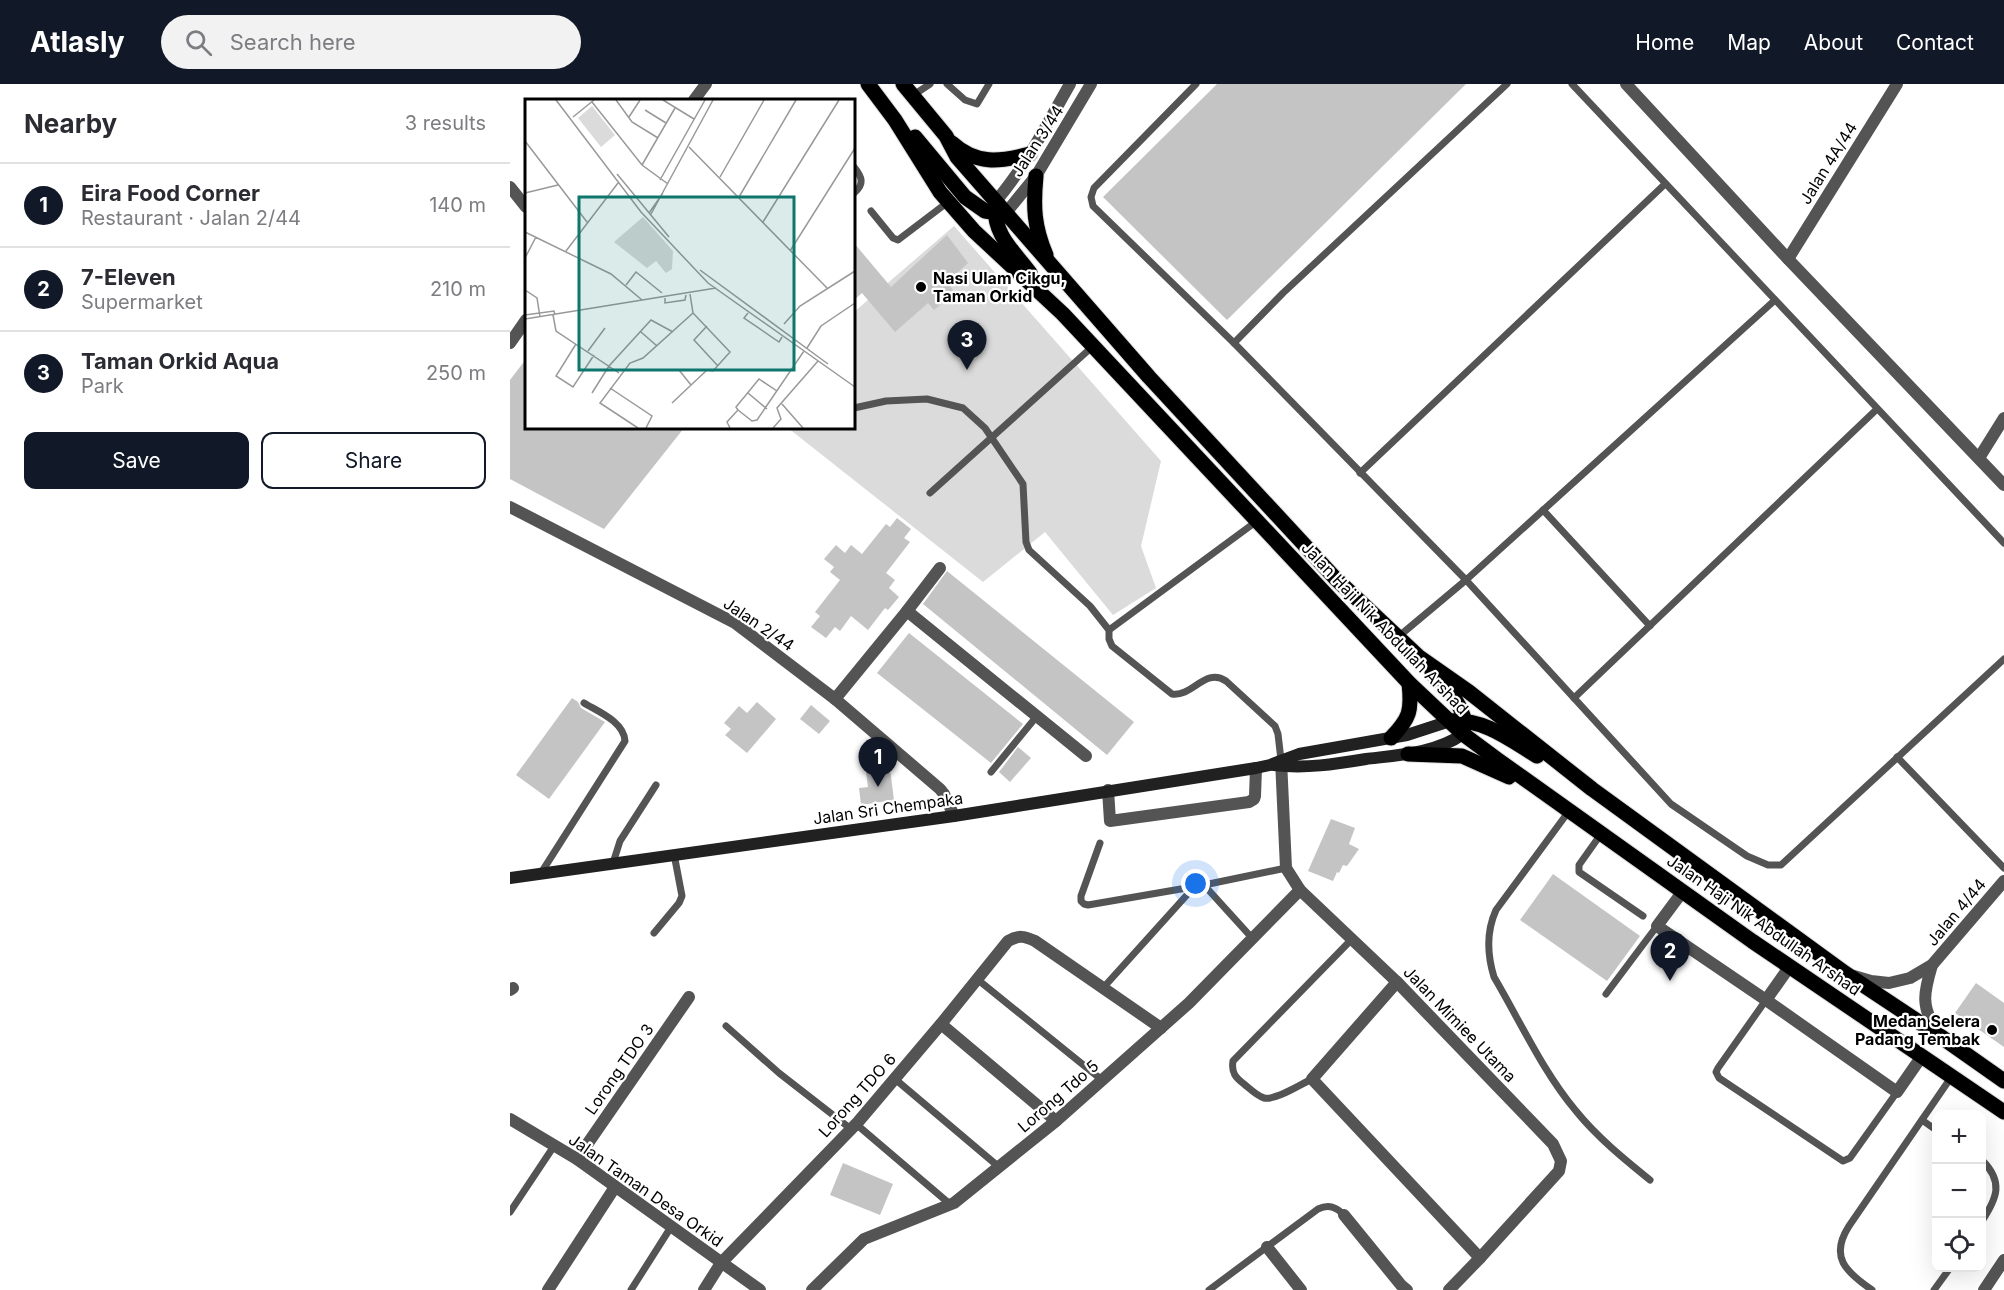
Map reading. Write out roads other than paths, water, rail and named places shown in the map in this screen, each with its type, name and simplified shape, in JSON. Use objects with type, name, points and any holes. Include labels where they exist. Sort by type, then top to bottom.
[{"type":"main road","name":"Jalan Haji Nik Abdullah Arshad","points":[[868,84],[895,120],[940,192],[974,231],[1052,304],[1409,683],[1542,792],[1790,966],[2004,1112]]},
{"type":"main road","name":"Jalan Haji Nik Abdullah Arshad","points":[[908,90],[946,136],[957,157],[999,209],[1149,377],[1335,578],[1419,657],[1469,692],[1592,789],[1845,973],[2004,1081]]},
{"type":"main road","points":[[895,120],[912,134],[965,197],[985,211],[999,209],[997,226],[1005,242],[1052,304]]},
{"type":"main road","points":[[946,136],[961,151],[977,158],[1005,161],[1030,154]]},
{"type":"main road","points":[[1036,176],[1034,217],[1039,238],[1050,265]]},
{"type":"main road","points":[[1277,764],[1323,765],[1408,754],[1454,740],[1460,725],[1453,697],[1419,657]]},
{"type":"main road","points":[[1391,738],[1405,723],[1409,714],[1411,702],[1409,683]]},
{"type":"main road","points":[[1277,764],[1320,749],[1460,725],[1492,729],[1592,789]]},
{"type":"main road","points":[[1408,754],[1462,756],[1542,792]]},
{"type":"main road","name":"Jalan Sri Chempaka","points":[[510,878],[954,816],[1277,764]]},
{"type":"street","points":[[695,99],[706,84]]},
{"type":"street","name":"Jalan 3/44","points":[[999,209],[1007,188],[1030,154],[1070,84]]},
{"type":"street","name":"Jalan 3/44","points":[[999,209],[1036,176],[1091,84]]},
{"type":"street","points":[[1626,84],[1788,259],[2004,484]]},
{"type":"street","name":"Jalan 4A/44","points":[[1788,259],[1897,84]]},
{"type":"street","points":[[510,187],[525,206]]},
{"type":"street","points":[[510,343],[525,321]]},
{"type":"street","points":[[1979,458],[2004,418]]},
{"type":"street","name":"Jalan 2/44","points":[[510,507],[735,623],[835,699],[940,789],[954,816]]},
{"type":"street","points":[[835,699],[940,568]]},
{"type":"street","points":[[907,611],[1086,756]]},
{"type":"street","name":"Jalan Mimiee Utama","points":[[1277,764],[1286,868],[1300,890],[1397,982],[1553,1144],[1561,1161],[1558,1171],[1449,1290]]},
{"type":"street","points":[[1108,790],[1110,821],[1249,802],[1255,796],[1256,768]]},
{"type":"street","name":"Jalan 4/44","points":[[1932,965],[2004,881]]},
{"type":"street","name":"Lorong Tdo 5","points":[[812,1290],[864,1239],[951,1205],[1056,1121],[1189,1003],[1300,890]]},
{"type":"street","points":[[1683,891],[1657,926],[1897,1092],[1922,1056]]},
{"type":"street","name":"Lorong TDO 6","points":[[704,1290],[721,1263],[853,1127],[895,1079],[1008,941],[1025,936],[1103,988]]},
{"type":"street","points":[[1845,973],[1871,981],[1889,983],[1910,978],[1932,965]]},
{"type":"street","points":[[1932,965],[1925,989],[1925,1004],[1929,1020],[1940,1036]]},
{"type":"street","points":[[1766,1000],[1790,966]]},
{"type":"street","points":[[1397,982],[1312,1079],[1480,1258]]},
{"type":"street","points":[[1103,988],[1161,1028]]},
{"type":"street","name":"Lorong TDO 3","points":[[577,1159],[689,997]]},
{"type":"street","points":[[941,1024],[1056,1121]]},
{"type":"street","name":"Jalan Taman Desa Orkid","points":[[510,1119],[577,1159],[760,1290]]},
{"type":"street","points":[[548,1290],[615,1187]]},
{"type":"street","points":[[1344,1215],[1401,1288]]},
{"type":"street","points":[[1267,1247],[1301,1290]]},
{"type":"street","points":[[1984,1290],[2004,1260]]},
{"type":"lane","points":[[908,90],[930,84]]},
{"type":"lane","points":[[947,84],[965,100],[977,105],[989,84]]},
{"type":"lane","points":[[1196,84],[1094,188],[1090,197],[1093,206],[1234,343],[1466,580],[1671,804],[1747,856],[1768,865],[1780,865],[2004,659]]},
{"type":"lane","points":[[1234,343],[1283,293],[1507,84]]},
{"type":"lane","points":[[1572,84],[2004,543]]},
{"type":"lane","points":[[855,168],[862,182],[855,192]]},
{"type":"lane","points":[[1360,472],[1665,184]]},
{"type":"lane","points":[[871,211],[893,238],[898,240],[948,202]]},
{"type":"lane","points":[[1398,637],[1466,580],[1775,300]]},
{"type":"lane","points":[[930,493],[1092,347]]},
{"type":"lane","points":[[855,408],[886,401],[929,399],[963,408],[985,428],[1024,487],[1026,542],[1029,550],[1090,606],[1109,630],[1110,643],[1115,649],[1172,693],[1183,693],[1210,677],[1216,676],[1226,681],[1275,726],[1279,743],[1277,764]]},
{"type":"lane","points":[[1574,698],[1877,409]]},
{"type":"lane","points":[[1543,510],[1650,626]]},
{"type":"lane","points":[[1109,630],[1257,521]]},
{"type":"lane","points":[[541,873],[625,741],[625,735],[618,724],[584,703]]},
{"type":"lane","points":[[991,772],[1037,716]]},
{"type":"lane","points":[[1897,757],[2004,868]]},
{"type":"lane","points":[[613,863],[620,841],[656,785]]},
{"type":"lane","points":[[1569,811],[1496,910],[1491,921],[1488,959],[1494,977],[1558,1088],[1576,1112],[1612,1149],[1650,1180]]},
{"type":"lane","points":[[1601,834],[1579,865],[1579,872],[1643,916]]},
{"type":"lane","points":[[1100,843],[1081,896],[1081,901],[1088,905],[1286,868]]},
{"type":"lane","points":[[654,933],[679,903],[682,896],[674,854]]},
{"type":"lane","points":[[1204,885],[1253,939]]},
{"type":"lane","points":[[1103,988],[1195,886]]},
{"type":"lane","points":[[1606,994],[1657,926]]},
{"type":"lane","points":[[1312,1079],[1266,1099],[1233,1074],[1233,1061],[1236,1055],[1352,939]]},
{"type":"lane","points":[[977,979],[1102,1080]]},
{"type":"lane","points":[[1766,1000],[1718,1068],[1716,1072],[1719,1078],[1844,1161],[1850,1158],[1897,1092]]},
{"type":"lane","points":[[726,1026],[779,1073],[853,1127],[951,1205]]},
{"type":"lane","points":[[1872,1290],[1847,1271],[1842,1262],[1841,1240],[1952,1077]]},
{"type":"lane","points":[[895,1079],[999,1167]]},
{"type":"lane","points":[[1922,1120],[1932,1127]]},
{"type":"lane","points":[[510,1212],[554,1146]]},
{"type":"lane","points":[[1984,1218],[1995,1198],[1996,1188],[1994,1177],[1986,1164]]},
{"type":"lane","points":[[1209,1290],[1323,1207],[1334,1207],[1344,1215]]},
{"type":"lane","points":[[631,1290],[671,1227]]},
{"type":"lane","points":[[1934,1290],[1947,1272]]},
{"type":"place","name":"Nasi Ulam Cikgu, Taman Orkid","points":[[921,287]]},
{"type":"place","name":"Taman Orkid Aqua","points":[[967,370]]},
{"type":"place","name":"Eira Food Corner","points":[[878,787]]},
{"type":"place","name":"7-Eleven","points":[[1670,981]]},
{"type":"place","name":"Medan Selera Padang Tembak","points":[[1992,1030]]}]
